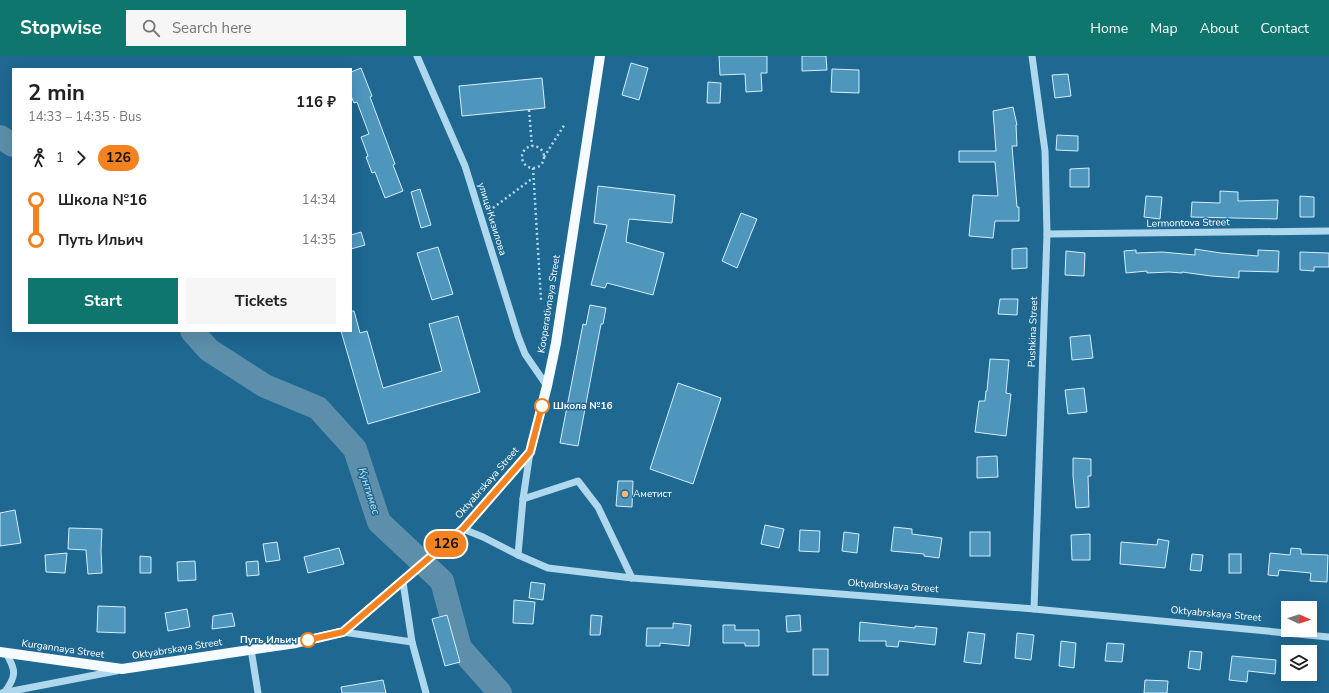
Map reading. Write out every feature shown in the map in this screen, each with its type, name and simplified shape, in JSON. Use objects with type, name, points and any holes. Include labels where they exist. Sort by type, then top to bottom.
[{"type":"main road","name":"Kooperativnaya Street","points":[[530,452],[547,386],[556,343],[600,56]]},
{"type":"main road","name":"Oktyabrskaya Street","points":[[122,669],[296,643],[343,632],[463,529],[530,452]]},
{"type":"main road","name":"Kurgannaya Street","points":[[3,652],[122,669]]},
{"type":"street","name":"улица Кизилова","points":[[417,56],[465,166],[525,354],[547,386]]},
{"type":"street","name":"Pushkina Street","points":[[1032,56],[1045,151],[1047,234],[1034,609]]},
{"type":"street","name":"Lermontova Street","points":[[1047,234],[1329,231]]},
{"type":"street","name":"Kooperativnaya Street","points":[[518,555],[523,499],[530,452]]},
{"type":"street","points":[[523,499],[578,481],[598,507],[632,578]]},
{"type":"street","name":"Oktyabrskaya Street","points":[[463,529],[548,568],[632,578],[1034,609],[1329,637]]},
{"type":"street","points":[[403,582],[412,642],[426,693]]},
{"type":"street","points":[[343,632],[412,642]]},
{"type":"street","points":[[251,649],[258,693]]},
{"type":"street","points":[[3,652],[13,665],[14,674],[11,684],[3,693]]},
{"type":"street","name":"Oktyabrskaya Street","points":[[3,693],[122,669]]},
{"type":"path","points":[[529,110],[532,146]]},
{"type":"path","points":[[544,157],[542,150],[535,146],[525,149],[522,156],[524,163],[529,168],[540,166],[544,160],[544,157],[566,124]]},
{"type":"path","points":[[533,168],[541,300]]},
{"type":"path","points":[[481,217],[533,178]]},
{"type":"building","points":[[719,56],[767,56],[767,73],[761,73],[762,91],[746,92],[745,74],[720,75]]},
{"type":"building","points":[[802,56],[826,56],[827,70],[802,71]]},
{"type":"building","points":[[631,63],[648,68],[639,100],[622,95]]},
{"type":"building","points":[[361,68],[372,96],[370,97],[395,164],[393,165],[403,191],[385,198],[375,172],[372,173],[366,157],[368,156],[361,137],[369,134],[357,102],[354,103],[352,98],[352,72]]},
{"type":"building","points":[[832,69],[859,70],[859,93],[831,92]]},
{"type":"building","points":[[1068,74],[1071,96],[1055,98],[1052,75]]},
{"type":"building","points":[[542,78],[545,108],[462,116],[459,86]]},
{"type":"building","points":[[708,82],[721,83],[720,103],[707,103]]},
{"type":"building","points":[[1013,107],[1017,125],[1017,146],[1012,146],[1017,207],[1019,207],[1019,221],[995,221],[993,238],[969,236],[973,195],[998,196],[995,162],[959,162],[959,151],[996,151],[993,111]]},
{"type":"building","points":[[1057,135],[1078,136],[1078,151],[1056,150]]},
{"type":"building","points":[[1089,168],[1089,187],[1070,187],[1070,169]]},
{"type":"building","points":[[598,186],[675,195],[672,223],[629,219],[626,242],[664,253],[653,295],[607,283],[605,288],[591,285],[607,225],[594,223]]},
{"type":"building","points":[[420,189],[431,225],[421,228],[411,192]]},
{"type":"building","points":[[1220,191],[1238,192],[1238,201],[1278,200],[1277,219],[1191,217],[1192,202],[1220,203]]},
{"type":"building","points":[[1146,196],[1162,197],[1160,219],[1144,217]]},
{"type":"building","points":[[1300,196],[1314,197],[1314,217],[1300,217]]},
{"type":"building","points":[[741,213],[757,219],[737,268],[722,261]]},
{"type":"building","points":[[361,232],[365,245],[352,249],[352,235]]},
{"type":"building","points":[[438,247],[453,294],[432,300],[417,253]]},
{"type":"building","points":[[1027,248],[1027,268],[1012,269],[1012,249]]},
{"type":"building","points":[[1195,249],[1258,256],[1258,250],[1279,251],[1278,272],[1239,271],[1239,278],[1182,272],[1147,273],[1147,271],[1126,273],[1124,251],[1136,250],[1136,253],[1162,252],[1195,255]]},
{"type":"building","points":[[1066,251],[1085,253],[1084,276],[1065,275]]},
{"type":"building","points":[[1300,252],[1329,253],[1329,267],[1314,267],[1314,271],[1300,270]]},
{"type":"building","points":[[1000,299],[1018,299],[1017,315],[998,314]]},
{"type":"building","points":[[590,305],[606,308],[603,324],[601,324],[578,446],[560,443],[583,324],[586,325]]},
{"type":"building","points":[[352,311],[354,311],[360,333],[367,331],[383,388],[442,371],[429,324],[458,316],[480,392],[368,424],[341,332],[352,332]]},
{"type":"building","points":[[1090,335],[1093,358],[1072,360],[1070,337]]},
{"type":"building","points":[[990,359],[1009,360],[1006,393],[1011,394],[1006,436],[975,432],[979,401],[985,401]]},
{"type":"building","points":[[678,383],[721,398],[693,484],[650,469]]},
{"type":"building","points":[[1084,388],[1087,412],[1068,414],[1065,390]]},
{"type":"building","points":[[997,456],[998,477],[977,478],[977,457]]},
{"type":"building","points":[[1073,458],[1091,459],[1091,476],[1088,476],[1089,507],[1076,508]]},
{"type":"building","name":"Аметист","points":[[618,481],[633,481],[632,507],[616,506]]},
{"type":"building","points":[[15,510],[21,543],[0,546],[0,513]]},
{"type":"building","points":[[765,525],[784,529],[779,548],[761,544]]},
{"type":"building","points":[[894,527],[912,529],[912,534],[942,538],[939,558],[924,556],[924,554],[891,551]]},
{"type":"building","points":[[69,528],[102,529],[102,573],[88,574],[86,550],[68,549]]},
{"type":"building","points":[[800,530],[820,531],[819,552],[799,551]]},
{"type":"building","points":[[844,532],[859,534],[857,553],[842,551]]},
{"type":"building","points":[[970,532],[990,532],[990,556],[970,556]]},
{"type":"building","points":[[1090,534],[1090,560],[1072,560],[1071,535]]},
{"type":"building","points":[[1158,539],[1169,541],[1165,568],[1120,564],[1121,542],[1157,545]]},
{"type":"building","points":[[277,542],[280,560],[266,562],[263,544]]},
{"type":"building","points":[[339,548],[344,564],[308,573],[304,557]]},
{"type":"building","points":[[1291,548],[1301,549],[1301,554],[1328,555],[1327,582],[1310,581],[1311,573],[1279,570],[1278,576],[1268,575],[1270,553],[1290,555]]},
{"type":"building","points":[[67,553],[65,573],[46,572],[45,555]]},
{"type":"building","points":[[1192,554],[1203,555],[1201,571],[1190,570]]},
{"type":"building","points":[[1229,554],[1241,554],[1241,573],[1229,573]]},
{"type":"building","points":[[140,556],[151,557],[151,573],[140,573]]},
{"type":"building","points":[[195,561],[196,580],[178,581],[177,562]]},
{"type":"building","points":[[258,561],[259,575],[247,576],[246,562]]},
{"type":"building","points":[[531,582],[545,584],[543,600],[529,598]]},
{"type":"building","points":[[514,600],[535,602],[533,624],[513,623]]},
{"type":"building","points":[[98,606],[125,607],[125,633],[97,632]]},
{"type":"building","points":[[187,609],[190,627],[168,631],[165,613]]},
{"type":"building","points":[[232,613],[235,626],[212,629],[213,616]]},
{"type":"building","points":[[447,615],[460,662],[445,666],[432,619]]},
{"type":"building","points":[[591,615],[602,616],[600,635],[590,635]]},
{"type":"building","points":[[800,615],[801,631],[787,632],[786,616]]},
{"type":"building","points":[[860,622],[915,628],[915,626],[937,628],[935,645],[899,641],[898,647],[886,646],[886,641],[859,641]]},
{"type":"building","points":[[673,623],[691,625],[689,646],[660,643],[660,646],[646,646],[647,628],[673,628]]},
{"type":"building","points":[[723,625],[735,625],[735,630],[759,630],[759,646],[745,646],[745,643],[723,643]]},
{"type":"building","points":[[968,632],[985,634],[981,664],[964,662]]},
{"type":"building","points":[[1017,633],[1034,635],[1031,660],[1015,658]]},
{"type":"building","points":[[1061,641],[1076,643],[1074,668],[1059,666]]},
{"type":"building","points":[[1107,643],[1124,644],[1122,662],[1105,661]]},
{"type":"building","points":[[813,649],[828,649],[828,675],[813,675]]},
{"type":"building","points":[[1190,651],[1202,652],[1200,670],[1188,668]]},
{"type":"building","points":[[1232,656],[1276,660],[1275,674],[1248,671],[1247,682],[1229,680]]},
{"type":"building","points":[[383,680],[386,693],[342,693],[341,687]]},
{"type":"building","points":[[1145,680],[1168,681],[1167,693],[1144,693]]},
{"type":"waterway","name":"Кунтимес","points":[[0,137],[12,144]]},
{"type":"waterway","name":"Кунтимес","points":[[193,332],[209,350],[265,386],[318,408],[355,449],[379,522],[442,581],[460,648],[500,693]]},
{"type":"bus line","name":"126","points":[[308,640],[343,632],[463,529],[530,452],[542,406]]},
{"type":"place","name":"Школа №16","points":[[542,406]]},
{"type":"place","name":"Аметист","points":[[625,494]]},
{"type":"place","name":"Путь Ильич","points":[[308,640]]}]
